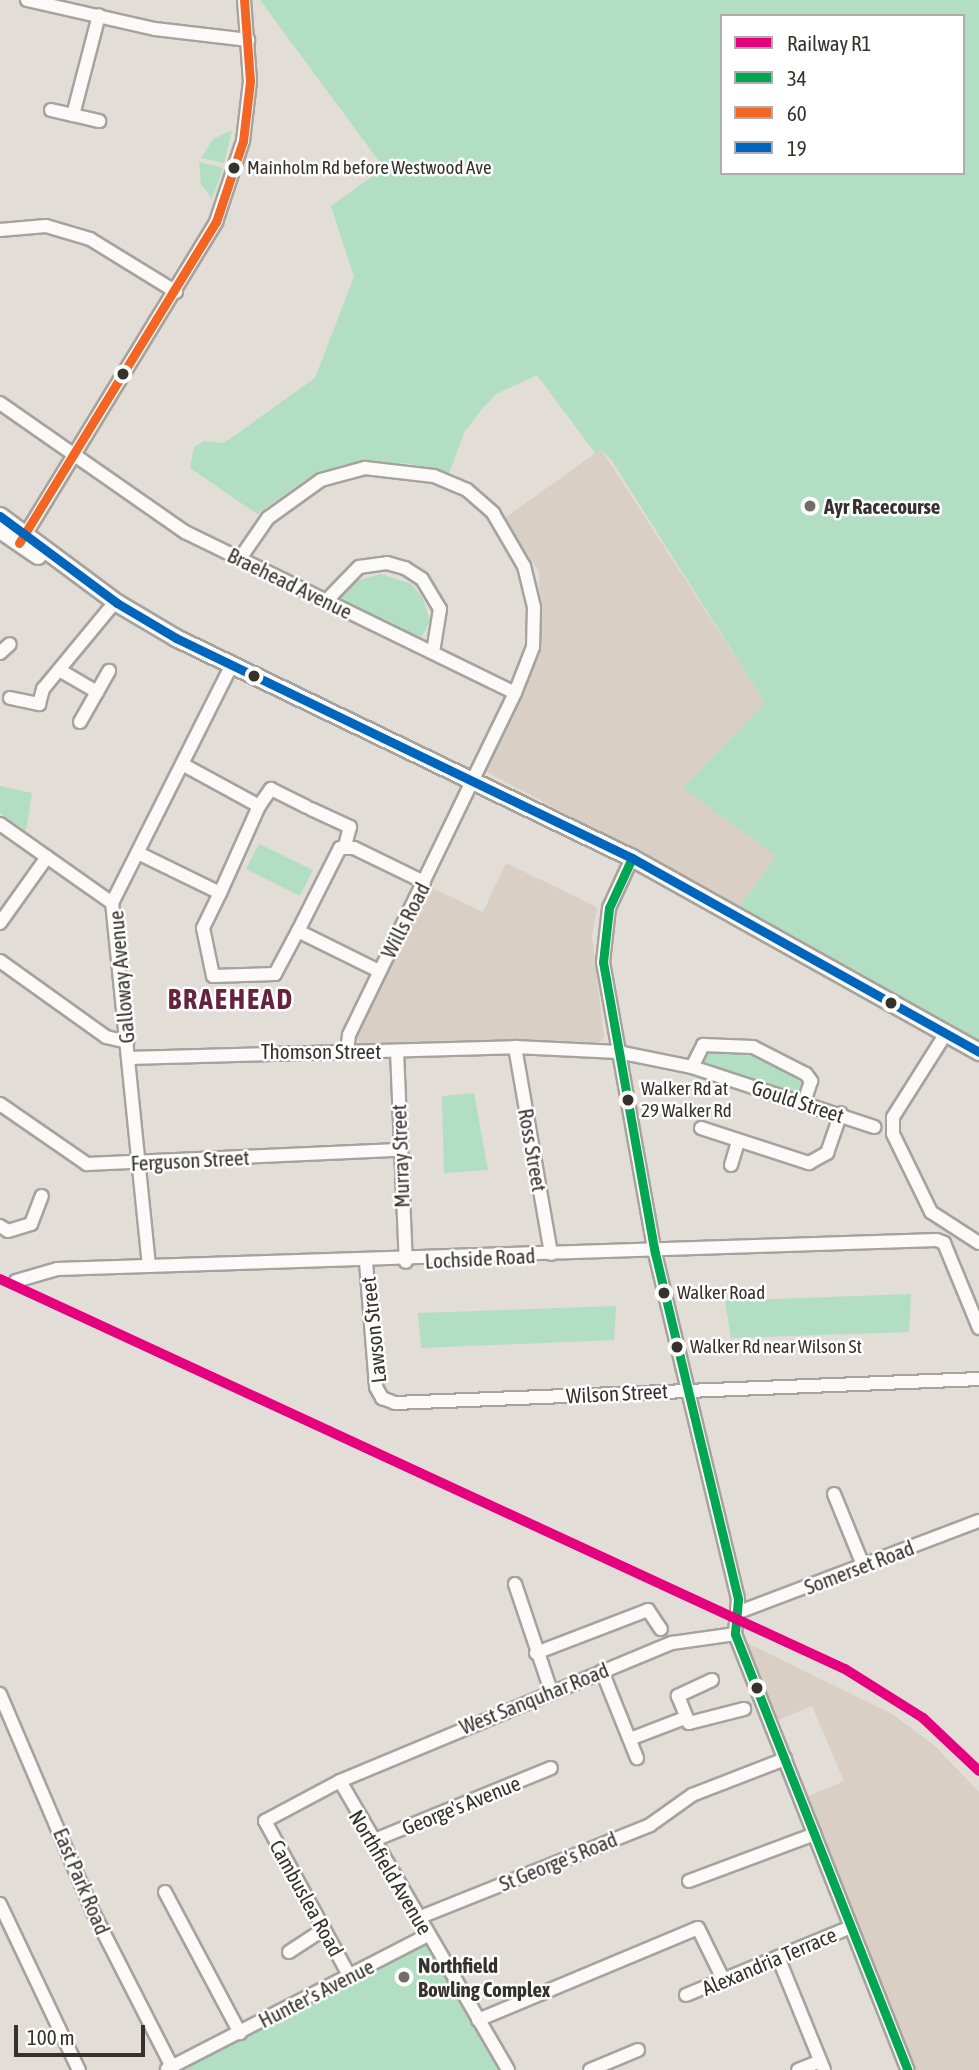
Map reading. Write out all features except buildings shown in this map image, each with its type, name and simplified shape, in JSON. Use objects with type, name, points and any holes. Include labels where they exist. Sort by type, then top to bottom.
[{"type":"main road","points":[[0,516],[23,538],[110,608],[228,672],[473,785]]},
{"type":"main road","points":[[0,530],[23,538],[117,603],[176,638],[630,862],[979,1052]]},
{"type":"main road","points":[[630,862],[943,1038],[979,1061]]},
{"type":"street","points":[[27,0],[248,40]]},
{"type":"street","points":[[23,538],[176,292],[216,222],[243,141],[248,40],[244,0]]},
{"type":"street","points":[[73,115],[99,15]]},
{"type":"street","points":[[51,110],[99,121]]},
{"type":"street","points":[[0,230],[46,226],[90,239],[176,292]]},
{"type":"street","name":"Braehead Avenue","points":[[0,403],[185,532],[515,693]]},
{"type":"street","name":"Wills Road","points":[[239,560],[268,518],[321,481],[365,468],[434,476],[467,490],[512,541],[527,580],[533,647],[473,785],[348,1035],[347,1052]]},
{"type":"street","points":[[326,601],[359,567],[405,568],[422,579],[440,609],[433,652]]},
{"type":"street","points":[[10,698],[39,705],[61,671],[110,608]]},
{"type":"street","points":[[61,671],[97,692]]},
{"type":"street","points":[[80,722],[109,671]]},
{"type":"street","name":"Galloway Avenue","points":[[149,1266],[141,1163],[112,903],[228,672]]},
{"type":"street","points":[[182,764],[259,806]]},
{"type":"street","points":[[271,789],[350,827],[345,846],[275,974],[213,976],[203,928],[259,806],[271,789]]},
{"type":"street","points":[[0,824],[112,903]]},
{"type":"street","points":[[345,846],[424,882]]},
{"type":"street","points":[[138,853],[220,893]]},
{"type":"street","points":[[0,923],[47,857]]},
{"type":"street","points":[[630,862],[603,932],[618,1052],[655,1253],[689,1389],[739,1612],[735,1631],[908,2070]]},
{"type":"street","points":[[298,931],[379,971]]},
{"type":"street","points":[[0,961],[106,1037],[127,1042]]},
{"type":"street","points":[[943,1038],[893,1117],[893,1134],[931,1212],[979,1243]]},
{"type":"street","points":[[692,1067],[703,1045],[753,1047],[806,1074],[811,1081],[804,1102]]},
{"type":"street","name":"Gould Street","points":[[515,1046],[618,1052],[692,1067],[841,1113],[874,1127]]},
{"type":"street","name":"Thomson Street","points":[[128,1058],[515,1046]]},
{"type":"street","name":"Ross Street","points":[[515,1046],[551,1254]]},
{"type":"street","name":"Murray Street","points":[[397,1051],[398,1150],[406,1262]]},
{"type":"street","name":"Ferguson Street","points":[[1,1107],[87,1164],[398,1150]]},
{"type":"street","points":[[701,1128],[738,1142],[815,1162],[827,1153],[841,1113]]},
{"type":"street","points":[[731,1165],[738,1142]]},
{"type":"street","points":[[0,1226],[8,1231],[31,1224],[43,1196]]},
{"type":"street","name":"Lochside Road","points":[[16,1281],[57,1269],[406,1262],[551,1254],[944,1243],[979,1328]]},
{"type":"street","name":"Lawson Street","points":[[366,1262],[382,1398]]},
{"type":"street","name":"Wilson Street","points":[[382,1398],[979,1379]]},
{"type":"street","points":[[834,1494],[863,1565]]},
{"type":"street","name":"Somerset Road","points":[[739,1612],[979,1521]]},
{"type":"street","points":[[515,1584],[551,1691]]},
{"type":"street","points":[[536,1653],[648,1610],[661,1629]]},
{"type":"street","name":"West Sanquhar Road","points":[[340,1781],[551,1691],[672,1643],[735,1631]]},
{"type":"street","points":[[602,1671],[637,1758]]},
{"type":"street","points":[[712,1680],[692,1682],[678,1696],[685,1718],[695,1726],[722,1722],[744,1709]]},
{"type":"street","name":"East Park Road","points":[[0,1694],[92,1910],[169,2068]]},
{"type":"street","points":[[630,1739],[685,1718]]},
{"type":"street","name":"St George's Road","points":[[418,1918],[650,1825],[692,1795],[785,1759]]},
{"type":"street","name":"George's Avenue","points":[[372,1841],[551,1768]]},
{"type":"street","name":"Northfield Avenue","points":[[340,1781],[372,1841],[508,2070]]},
{"type":"street","name":"Cambuslea Road","points":[[340,1781],[265,1821],[350,1977]]},
{"type":"street","points":[[689,1881],[814,1834]]},
{"type":"street","points":[[165,1892],[240,2033]]},
{"type":"street","points":[[0,1904],[79,2070]]},
{"type":"street","name":"Alexandria Terrace","points":[[687,1995],[851,1927]]},
{"type":"street","points":[[478,2020],[698,1928],[723,1979]]},
{"type":"street","points":[[289,1952],[324,1929]]},
{"type":"street","name":"Hunter's Avenue","points":[[169,2068],[428,1935]]},
{"type":"street","points":[[778,1957],[822,2066],[798,2070]]},
{"type":"street","points":[[590,2070],[638,2050]]},
{"type":"shaded area","points":[[601,449],[765,703],[683,788],[776,856],[740,906],[485,771],[541,647],[539,572],[505,518]]},
{"type":"shaded area","points":[[506,863],[597,907],[592,936],[604,1036],[599,1044],[361,1046],[356,1036],[430,887],[483,912]]},
{"type":"shaded area","points":[[745,1642],[892,1714],[934,1745],[979,1792],[979,2070],[916,2070],[808,1796],[844,1781],[812,1706],[778,1720]]},
{"type":"green space","name":"Ayr Racecourse","points":[[260,0],[979,0],[979,1040],[740,906],[776,856],[683,788],[765,703],[612,461],[601,449],[595,453],[537,375],[496,394],[482,409],[465,431],[448,476],[408,463],[342,466],[305,480],[257,514],[190,468],[194,447],[204,441],[224,443],[315,378],[354,277],[331,206],[384,168]]},
{"type":"green space","points":[[232,130],[224,163],[201,158],[213,139]]},
{"type":"green space","points":[[199,162],[223,168],[212,199],[201,184]]},
{"type":"green space","points":[[381,574],[411,584],[422,597],[430,621],[421,638],[339,598],[353,582]]},
{"type":"green space","points":[[0,786],[32,793],[26,831],[0,813]]},
{"type":"green space","points":[[259,844],[313,870],[300,896],[246,869]]},
{"type":"green space","points":[[703,1050],[753,1054],[805,1084],[801,1094],[704,1063]]},
{"type":"green space","points":[[474,1093],[488,1170],[444,1173],[442,1096]]},
{"type":"green space","points":[[911,1294],[909,1332],[731,1338],[725,1301]]},
{"type":"green space","points":[[616,1306],[614,1340],[421,1348],[418,1313]]},
{"type":"green space","name":"Northfield Bowling Complex","points":[[426,1945],[498,2070],[178,2070],[300,2008]]},
{"type":"rail line","name":"R1","points":[[0,1279],[845,1669],[923,1718],[979,1771]]},
{"type":"transit line","name":"60","points":[[19,543],[216,222],[243,141],[250,81],[244,0]]},
{"type":"transit line","name":"19","points":[[0,516],[117,603],[176,638],[632,858],[979,1052]]},
{"type":"transit line","name":"34","points":[[632,858],[609,908],[603,962],[655,1253],[738,1599],[735,1634],[908,2070]]},
{"type":"place","name":"Mainholm Rd before Westwood Ave","points":[[234,168]]},
{"type":"place","name":"Ayr Racecourse","points":[[810,506]]},
{"type":"place","name":"Walker Rd at 29 Walker Rd","points":[[628,1100]]},
{"type":"place","name":"Walker Road","points":[[664,1293]]},
{"type":"place","name":"Walker Rd near Wilson St","points":[[677,1347]]},
{"type":"place","name":"Northfield Bowling Complex","points":[[404,1977]]},
{"type":"district","name":"BRAEHEAD","points":[[231,999]]}]
